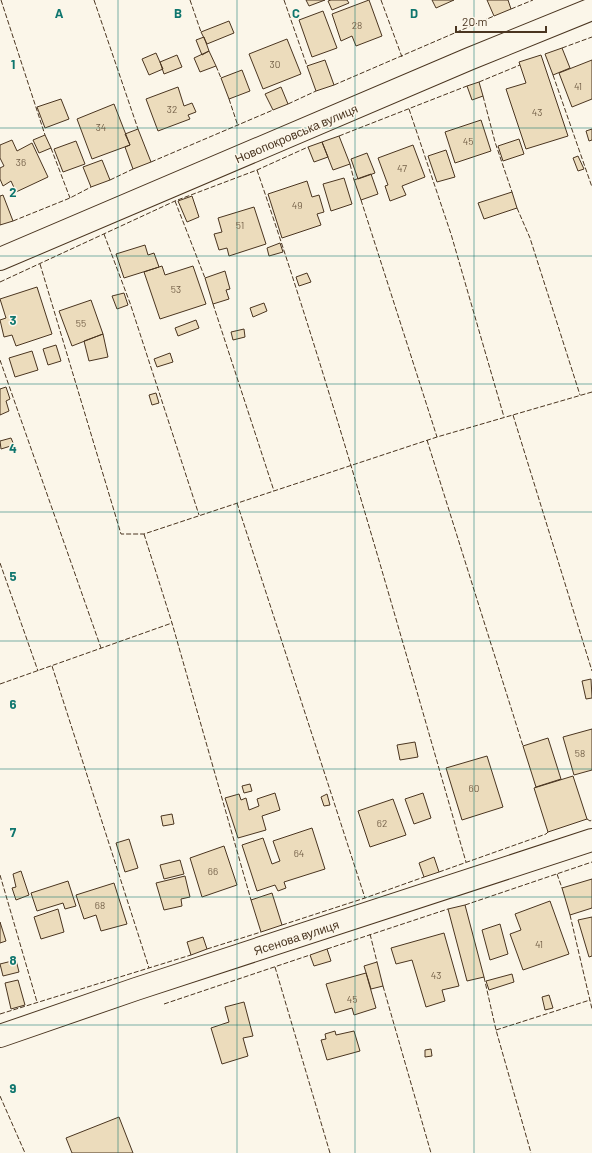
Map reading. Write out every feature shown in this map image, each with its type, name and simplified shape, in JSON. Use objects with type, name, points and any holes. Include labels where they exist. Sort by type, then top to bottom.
[{"type":"street","name":"Новопокровська вулиця","points":[[0,259],[469,59],[592,9]]},
{"type":"street","name":"Ясенова вулиця","points":[[0,1036],[136,989],[592,840]]},
{"type":"building","points":[[306,0],[325,0],[309,6]]},
{"type":"building","points":[[347,0],[349,3],[332,10],[328,1]]},
{"type":"building","points":[[369,0],[382,36],[356,46],[352,36],[341,41],[332,14]]},
{"type":"building","points":[[432,0],[454,0],[436,8]]},
{"type":"building","points":[[487,0],[508,0],[511,9],[494,16]]},
{"type":"building","points":[[323,11],[337,48],[312,57],[299,20]]},
{"type":"building","points":[[229,21],[234,33],[207,44],[201,32]]},
{"type":"building","points":[[204,37],[209,51],[202,55],[196,40]]},
{"type":"building","points":[[287,39],[301,74],[263,89],[249,54]]},
{"type":"building","points":[[562,48],[570,68],[553,75],[545,54]]},
{"type":"building","points":[[209,51],[216,66],[200,72],[194,58]]},
{"type":"building","points":[[156,53],[163,69],[149,75],[142,59]]},
{"type":"building","points":[[177,55],[182,67],[164,74],[160,62]]},
{"type":"building","points":[[541,55],[568,136],[526,149],[506,89],[526,83],[519,62]]},
{"type":"building","points":[[325,60],[334,85],[316,91],[307,66]]},
{"type":"building","points":[[592,60],[592,99],[572,107],[559,73]]},
{"type":"building","points":[[242,70],[250,91],[229,99],[221,78]]},
{"type":"building","points":[[479,82],[483,96],[472,100],[467,86]]},
{"type":"building","points":[[178,87],[184,106],[192,103],[196,112],[188,115],[190,119],[158,131],[146,99]]},
{"type":"building","points":[[281,87],[288,104],[273,110],[265,94]]},
{"type":"building","points":[[61,99],[69,119],[45,128],[37,107]]},
{"type":"building","points":[[114,104],[130,145],[92,159],[77,119]]},
{"type":"building","points":[[481,120],[491,151],[455,163],[445,132]]},
{"type":"building","points":[[138,129],[151,162],[133,169],[125,147],[130,145],[125,134]]},
{"type":"building","points":[[592,129],[592,140],[589,141],[586,131]]},
{"type":"building","points":[[45,135],[51,148],[39,153],[33,140]]},
{"type":"building","points":[[339,136],[350,164],[333,170],[322,142]]},
{"type":"building","points":[[519,139],[524,154],[503,161],[498,146]]},
{"type":"building","points":[[12,140],[17,151],[32,143],[48,177],[16,192],[11,181],[3,186],[0,179],[0,168],[4,166],[0,158],[0,145]]},
{"type":"building","points":[[76,141],[85,164],[63,172],[54,149]]},
{"type":"building","points":[[322,142],[328,157],[314,162],[308,147]]},
{"type":"building","points":[[413,145],[425,177],[402,186],[406,195],[390,201],[385,186],[388,185],[378,158]]},
{"type":"building","points":[[446,150],[455,177],[437,182],[428,156]]},
{"type":"building","points":[[367,153],[375,173],[358,179],[351,159]]},
{"type":"building","points":[[578,156],[584,169],[578,171],[573,158]]},
{"type":"building","points":[[102,160],[110,180],[91,187],[83,167]]},
{"type":"building","points":[[371,174],[378,194],[361,200],[354,180]]},
{"type":"building","points":[[344,178],[352,204],[331,211],[323,184]]},
{"type":"building","points":[[307,181],[312,197],[319,195],[324,212],[317,214],[321,225],[282,238],[268,194]]},
{"type":"building","points":[[512,192],[517,208],[484,219],[478,203]]},
{"type":"building","points":[[3,195],[13,221],[0,225],[0,196]]},
{"type":"building","points":[[192,196],[199,217],[187,222],[178,201]]},
{"type":"building","points":[[254,207],[266,244],[229,256],[227,248],[219,250],[214,234],[222,232],[218,218]]},
{"type":"building","points":[[280,243],[283,252],[269,256],[267,248]]},
{"type":"building","points":[[145,245],[148,255],[154,253],[159,267],[124,278],[116,254]]},
{"type":"building","points":[[162,266],[165,275],[193,266],[206,304],[160,319],[144,272]]},
{"type":"building","points":[[225,271],[230,289],[226,290],[229,299],[213,304],[205,278]]},
{"type":"building","points":[[307,273],[311,282],[299,286],[296,277]]},
{"type":"building","points":[[37,287],[52,334],[16,346],[12,335],[4,337],[0,320],[6,318],[0,299]]},
{"type":"building","points":[[124,293],[128,305],[117,309],[112,296]]},
{"type":"building","points":[[91,300],[103,334],[72,346],[59,311]]},
{"type":"building","points":[[264,303],[267,311],[253,317],[250,308]]},
{"type":"building","points":[[196,320],[199,328],[178,336],[175,328]]},
{"type":"building","points":[[244,329],[245,337],[233,340],[231,332]]},
{"type":"building","points":[[103,334],[108,357],[89,361],[84,341]]},
{"type":"building","points":[[56,345],[61,361],[48,365],[43,349]]},
{"type":"building","points":[[32,351],[38,370],[15,377],[9,358]]},
{"type":"building","points":[[170,353],[173,362],[157,367],[154,359]]},
{"type":"building","points":[[6,387],[10,399],[6,401],[9,411],[0,415],[0,389]]},
{"type":"building","points":[[156,393],[159,403],[152,405],[149,395]]},
{"type":"building","points":[[11,438],[14,445],[1,449],[0,441]]},
{"type":"building","points":[[591,679],[592,698],[586,699],[582,681]]},
{"type":"building","points":[[592,729],[592,770],[574,775],[563,737]]},
{"type":"building","points":[[548,738],[561,779],[536,787],[523,746]]},
{"type":"building","points":[[415,742],[418,757],[400,760],[397,745]]},
{"type":"building","points":[[487,756],[503,807],[462,820],[446,768]]},
{"type":"building","points":[[573,776],[587,819],[548,832],[534,788]]},
{"type":"building","points":[[250,784],[252,791],[244,793],[242,786]]},
{"type":"building","points":[[275,793],[280,810],[262,816],[266,830],[238,838],[225,798],[239,794],[241,800],[246,798],[249,810],[259,806],[257,799]]},
{"type":"building","points":[[423,793],[431,818],[414,824],[405,799]]},
{"type":"building","points":[[327,794],[330,805],[324,806],[321,797]]},
{"type":"building","points":[[393,799],[406,835],[370,847],[358,811]]},
{"type":"building","points":[[172,814],[174,824],[163,826],[161,816]]},
{"type":"building","points":[[312,828],[325,869],[284,882],[286,888],[278,891],[275,885],[257,891],[242,845],[263,838],[272,864],[280,861],[273,841]]},
{"type":"building","points":[[129,839],[138,868],[125,872],[116,843]]},
{"type":"building","points":[[224,846],[237,885],[202,897],[190,858]]},
{"type":"building","points":[[434,857],[439,872],[424,877],[419,863]]},
{"type":"building","points":[[180,860],[184,874],[164,879],[160,865]]},
{"type":"building","points":[[21,871],[29,895],[16,900],[12,888],[16,887],[13,874]]},
{"type":"building","points":[[185,876],[190,897],[181,899],[182,906],[164,910],[156,883]]},
{"type":"building","points":[[592,879],[592,908],[570,915],[562,888]]},
{"type":"building","points":[[68,881],[76,906],[65,909],[63,903],[37,911],[31,893]]},
{"type":"building","points":[[114,883],[127,924],[101,931],[96,915],[84,919],[76,895]]},
{"type":"building","points":[[272,893],[282,925],[261,932],[251,900]]},
{"type":"building","points":[[550,901],[569,954],[523,970],[510,934],[521,930],[515,914]]},
{"type":"building","points":[[465,905],[484,977],[467,981],[448,909]]},
{"type":"building","points":[[58,909],[64,932],[41,939],[34,917]]},
{"type":"building","points":[[592,917],[592,956],[589,957],[578,920]]},
{"type":"building","points":[[0,922],[6,941],[0,943]]},
{"type":"building","points":[[500,924],[508,954],[490,960],[482,930]]},
{"type":"building","points":[[444,933],[459,986],[442,990],[445,1001],[426,1007],[412,960],[396,964],[391,948]]},
{"type":"building","points":[[203,937],[207,949],[191,955],[187,942]]},
{"type":"building","points":[[327,949],[331,961],[314,966],[310,955]]},
{"type":"building","points":[[16,960],[19,972],[3,976],[0,964]]},
{"type":"building","points":[[377,962],[383,986],[371,989],[364,966]]},
{"type":"building","points":[[366,973],[376,1008],[354,1015],[352,1008],[335,1013],[326,984]]},
{"type":"building","points":[[512,974],[514,982],[489,990],[486,981]]},
{"type":"building","points":[[18,980],[25,1005],[11,1009],[5,983]]},
{"type":"building","points":[[549,995],[553,1008],[545,1010],[542,997]]},
{"type":"building","points":[[244,1002],[253,1036],[243,1038],[248,1056],[222,1064],[211,1028],[229,1022],[225,1007]]},
{"type":"building","points":[[335,1031],[336,1035],[354,1031],[360,1051],[327,1060],[321,1040],[326,1039],[325,1034]]},
{"type":"building","points":[[431,1049],[432,1056],[425,1057],[425,1050]]},
{"type":"building","points":[[119,1117],[133,1153],[72,1153],[66,1138]]},
{"type":"fence","points":[[1,0],[45,135]]},
{"type":"fence","points":[[94,0],[138,129]]},
{"type":"fence","points":[[190,0],[201,32]]},
{"type":"fence","points":[[284,0],[307,66]]},
{"type":"fence","points":[[381,0],[402,57]]},
{"type":"fence","points":[[511,9],[533,0]]},
{"type":"fence","points":[[334,85],[494,16]]},
{"type":"fence","points":[[562,48],[592,37]]},
{"type":"fence","points":[[479,82],[520,65]]},
{"type":"fence","points":[[216,66],[221,78]]},
{"type":"fence","points":[[553,75],[592,187]]},
{"type":"fence","points":[[339,136],[467,86]]},
{"type":"fence","points":[[288,104],[316,91]]},
{"type":"fence","points":[[483,96],[495,142],[512,192]]},
{"type":"fence","points":[[229,99],[238,126]]},
{"type":"fence","points":[[409,109],[451,234],[504,417]]},
{"type":"fence","points":[[151,162],[273,110]]},
{"type":"fence","points":[[0,282],[175,201],[257,170],[308,147]]},
{"type":"fence","points":[[51,148],[70,198]]},
{"type":"fence","points":[[350,164],[354,180]]},
{"type":"fence","points":[[110,180],[133,169]]},
{"type":"fence","points":[[257,170],[286,256],[340,428],[466,862]]},
{"type":"fence","points":[[13,221],[70,198],[91,187]]},
{"type":"fence","points":[[361,200],[437,437]]},
{"type":"fence","points":[[175,201],[205,278]]},
{"type":"fence","points":[[517,208],[530,238],[580,395]]},
{"type":"fence","points":[[104,234],[130,303],[199,515]]},
{"type":"fence","points":[[40,264],[121,534],[144,534],[437,437],[592,392]]},
{"type":"fence","points":[[213,304],[274,491]]},
{"type":"fence","points":[[0,360],[101,648]]},
{"type":"fence","points":[[513,415],[592,671]]},
{"type":"fence","points":[[427,440],[523,746]]},
{"type":"fence","points":[[237,503],[365,898]]},
{"type":"fence","points":[[144,534],[172,623],[251,900]]},
{"type":"fence","points":[[0,563],[38,671]]},
{"type":"fence","points":[[0,684],[172,623]]},
{"type":"fence","points":[[52,666],[149,968]]},
{"type":"fence","points":[[587,819],[590,821],[592,820]]},
{"type":"fence","points":[[439,872],[548,832]]},
{"type":"fence","points":[[465,905],[592,862]]},
{"type":"fence","points":[[557,874],[562,888]]},
{"type":"fence","points":[[0,875],[37,1002]]},
{"type":"fence","points":[[282,925],[424,877]]},
{"type":"fence","points":[[327,949],[448,909]]},
{"type":"fence","points":[[570,915],[592,1009]]},
{"type":"fence","points":[[207,949],[261,932]]},
{"type":"fence","points":[[370,934],[377,962]]},
{"type":"fence","points":[[0,1014],[191,955]]},
{"type":"fence","points":[[164,1004],[310,955]]},
{"type":"fence","points":[[275,967],[330,1153]]},
{"type":"fence","points":[[484,977],[496,1030],[531,1153]]},
{"type":"fence","points":[[383,986],[431,1153]]},
{"type":"fence","points":[[496,1030],[590,1000]]},
{"type":"fence","points":[[0,1096],[25,1153]]}]
